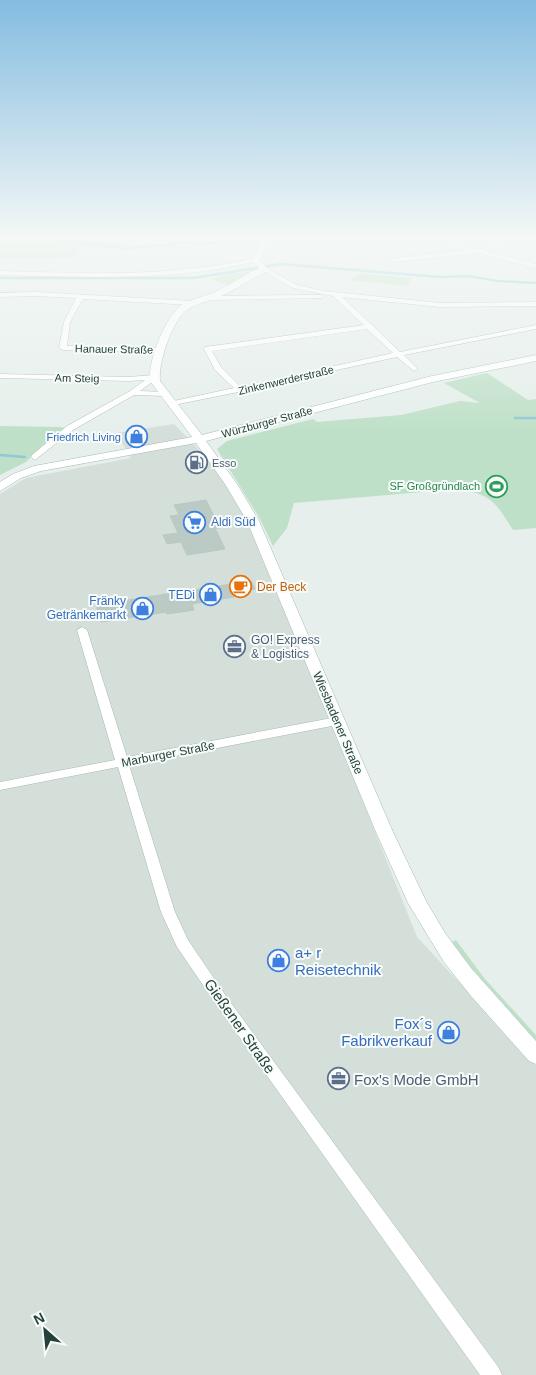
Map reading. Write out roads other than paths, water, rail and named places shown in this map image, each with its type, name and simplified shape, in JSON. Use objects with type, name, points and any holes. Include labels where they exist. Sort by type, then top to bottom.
[{"type":"main road","points":[[154,379],[154,371],[173,321],[182,309],[192,303]]},
{"type":"main road","name":"Würzburger Straße","points":[[0,487],[31,470],[199,439],[261,425],[432,379],[536,358]]},
{"type":"main road","name":"Wiesbadener Straße","points":[[154,379],[236,490],[253,521],[337,721],[412,892],[427,921],[455,961],[485,998],[536,1055]]},
{"type":"street","name":"Hanauer Straße","points":[[77,303],[67,322],[64,348],[161,350]]},
{"type":"street","points":[[347,303],[414,369]]},
{"type":"street","points":[[423,303],[440,305],[536,304]]},
{"type":"street","points":[[241,390],[218,368],[208,349],[371,326]]},
{"type":"street","name":"Zinkenwerderstraße","points":[[172,404],[399,354],[536,327]]},
{"type":"street","name":"Am Steig","points":[[0,376],[154,379]]},
{"type":"street","points":[[35,457],[70,428],[133,393],[154,379]]},
{"type":"street","points":[[133,393],[165,394]]},
{"type":"street","name":"Gießener Straße","points":[[82,630],[168,912],[182,943],[222,1003],[492,1375]]},
{"type":"street","name":"Marburger Straße","points":[[0,786],[337,721]]},
{"type":"waterway","points":[[515,418],[536,418]]},
{"type":"waterway","points":[[0,455],[25,457]]},
{"type":"place","name":"Friedrich Living","points":[[137,437]]},
{"type":"place","name":"Esso","points":[[196,463]]},
{"type":"place","name":"SF Großgründlach","points":[[496,486]]},
{"type":"place","name":"Aldi Süd","points":[[195,522]]},
{"type":"place","name":"Der Beck","points":[[241,587]]},
{"type":"place","name":"TEDi","points":[[211,595]]},
{"type":"place","name":"Fränky Getränkemarkt","points":[[142,608]]},
{"type":"place","name":"GO! Express & Logistics","points":[[235,647]]},
{"type":"place","name":"a+ r Reisetechnik","points":[[279,961]]},
{"type":"place","name":"Fox´s Fabrikverkauf","points":[[448,1032]]},
{"type":"place","name":"Fox's Mode GmbH","points":[[338,1079]]}]
